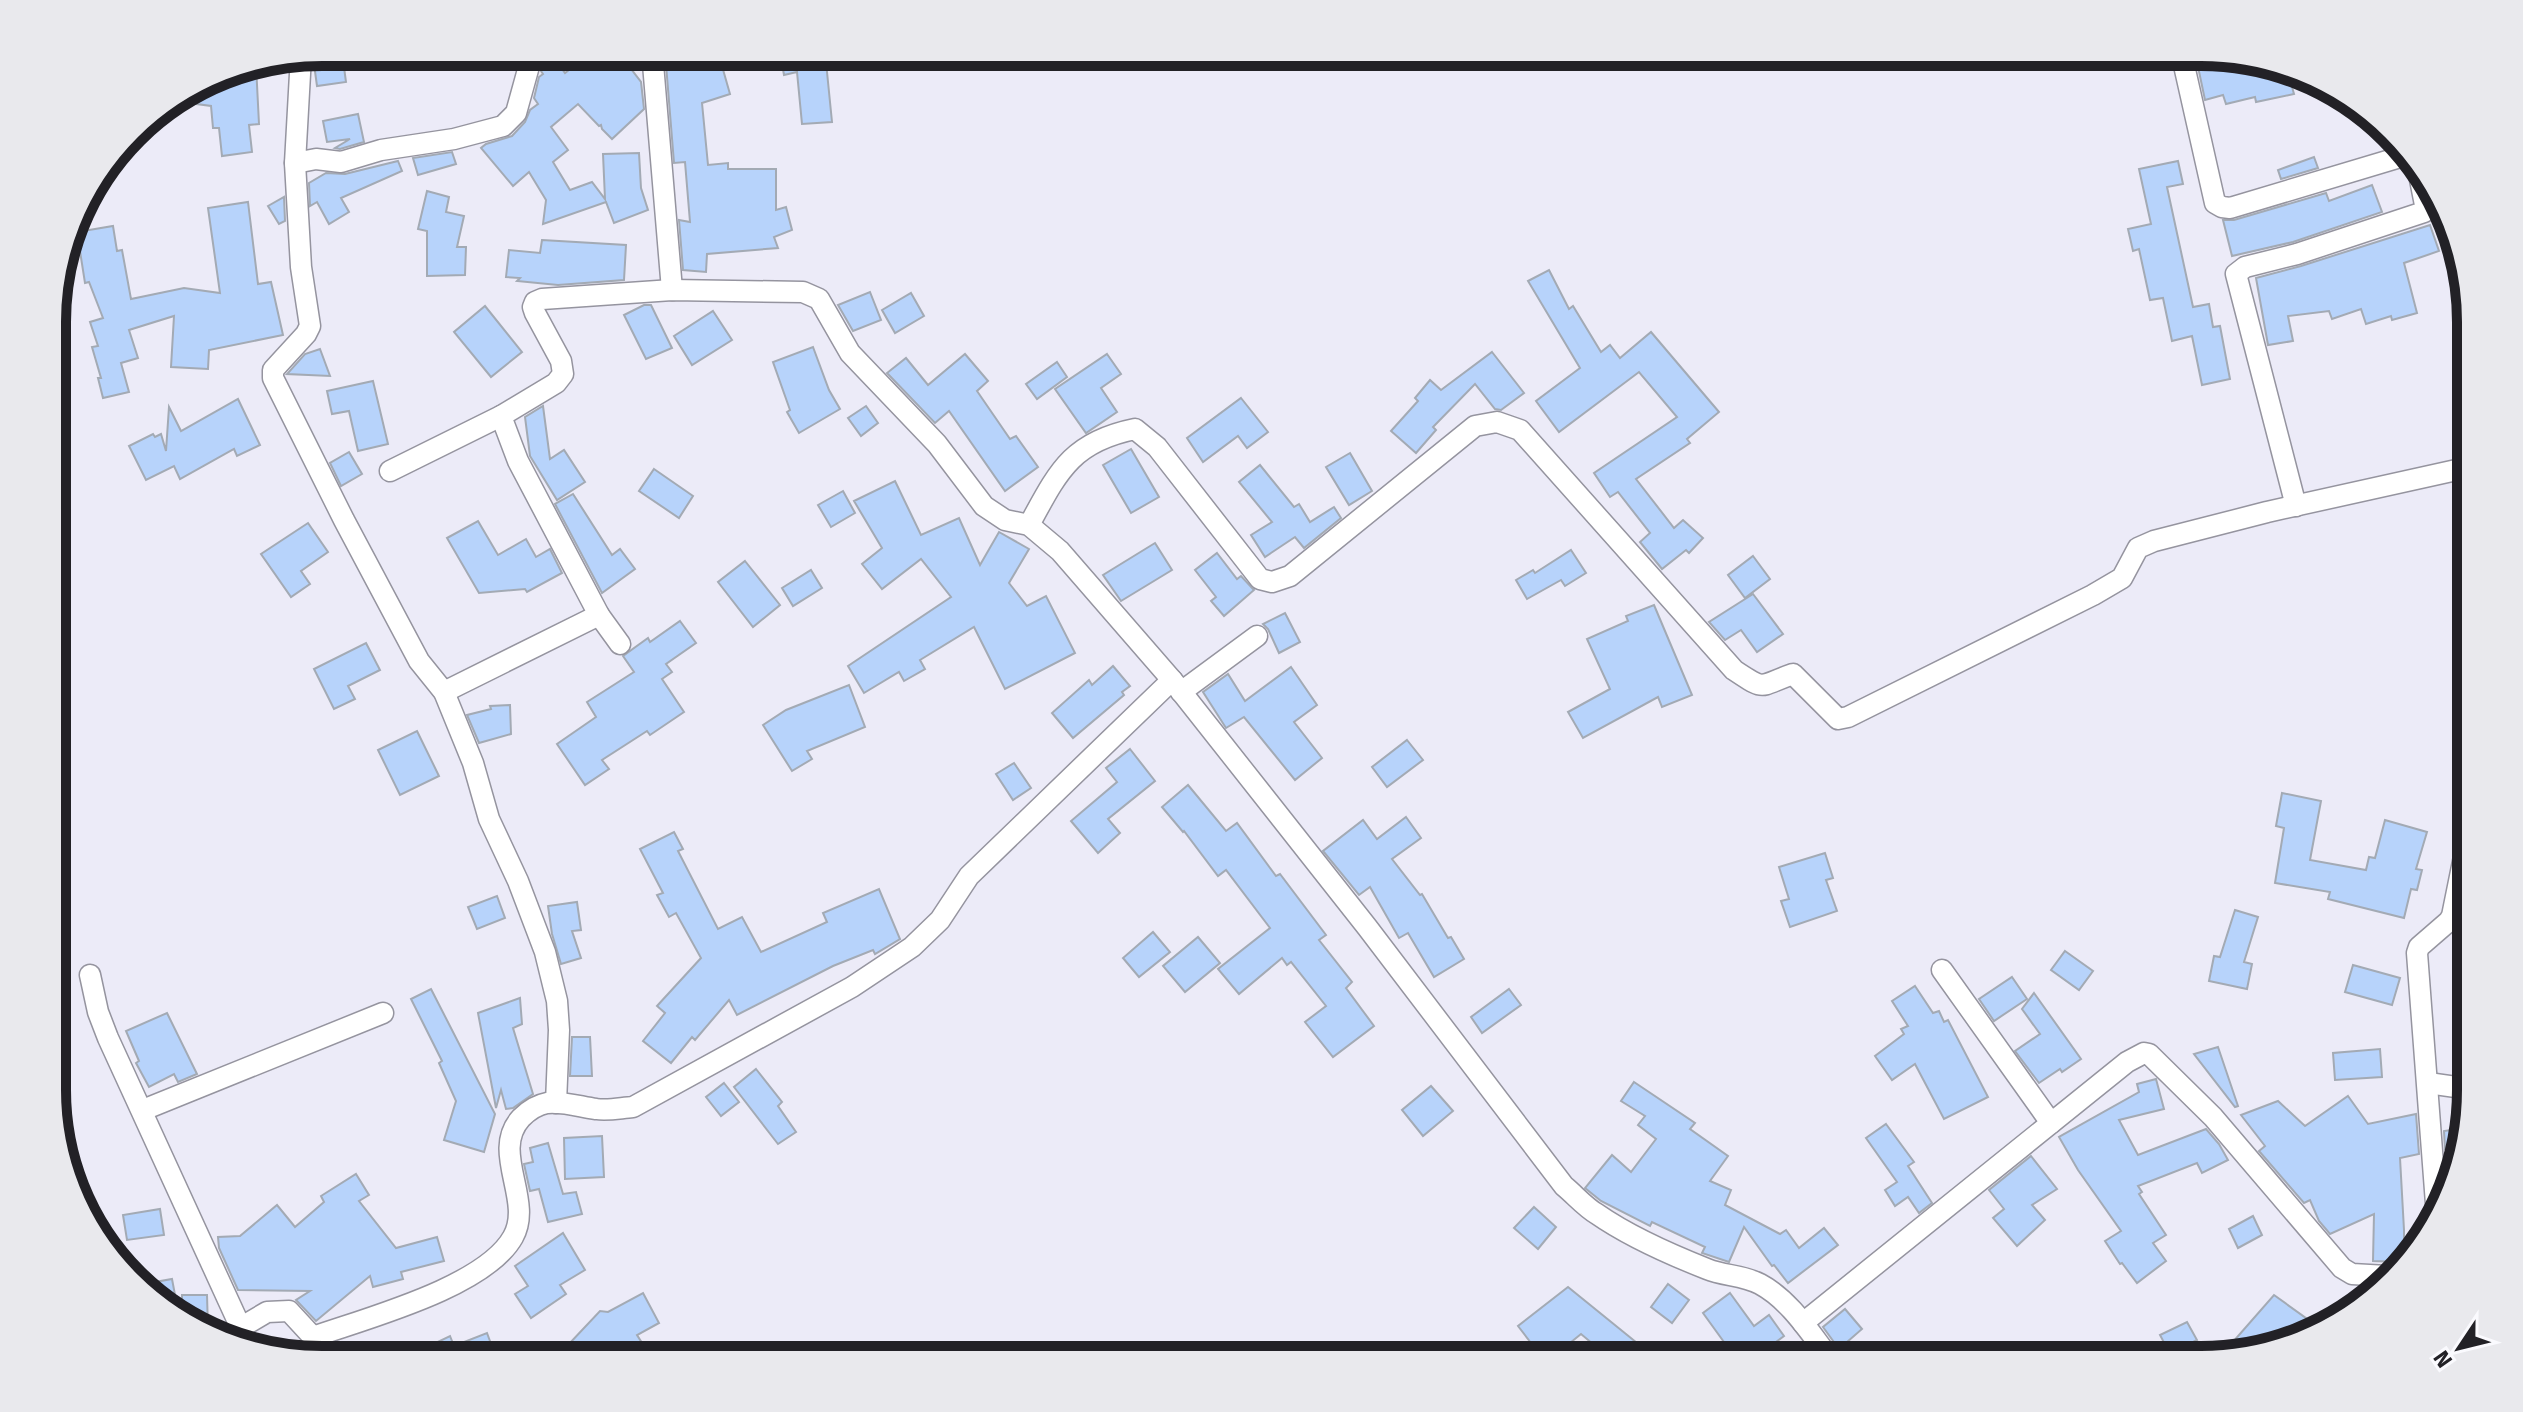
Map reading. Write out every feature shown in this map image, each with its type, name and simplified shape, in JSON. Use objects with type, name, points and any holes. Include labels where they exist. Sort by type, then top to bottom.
[{"type":"street","points":[[295,163],[316,159],[341,162],[381,150],[454,139],[503,126],[516,113],[529,66]]},
{"type":"street","points":[[653,66],[672,290]]},
{"type":"street","points":[[2184,66],[2215,203],[2222,207],[2230,208],[2397,158]]},
{"type":"street","points":[[300,67],[295,163],[301,267],[310,326],[273,370],[273,378],[419,661],[444,692],[473,763],[489,819],[518,881],[545,952],[557,1001],[556,1103]]},
{"type":"street","points":[[2296,506],[2236,274],[2245,267],[2297,254],[2424,212],[2423,194]]},
{"type":"street","points":[[390,471],[501,416],[556,383],[563,374],[561,361],[533,310],[536,301],[672,290],[774,290],[813,295],[825,305],[850,353],[937,444],[984,506],[1005,520],[1029,525],[1060,551],[1176,686],[1367,927],[1564,1186],[1594,1213],[1630,1234],[1710,1271],[1743,1277],[1760,1284],[1776,1295],[1820,1345]]},
{"type":"street","points":[[501,416],[518,461],[599,615],[620,644]]},
{"type":"street","points":[[1029,525],[1049,487],[1074,454],[1114,433],[1135,429],[1157,447],[1260,579],[1272,582],[1290,576],[1475,426],[1497,422],[1520,430],[1734,670],[1758,686],[1770,685],[1793,674],[1838,719],[1848,717],[2093,595],[2122,578],[2138,548],[2154,541],[2456,470]]},
{"type":"street","points":[[444,692],[599,615]]},
{"type":"street","points":[[313,1337],[423,1297],[460,1281],[494,1260],[513,1237],[518,1218],[509,1146],[513,1131],[529,1111],[537,1106],[556,1103],[607,1110],[633,1107],[852,987],[900,955],[940,920],[969,876],[1176,686],[1257,636]]},
{"type":"street","points":[[2435,1192],[2417,953],[2419,947],[2449,921],[2456,896]]},
{"type":"street","points":[[1942,970],[2051,1123]]},
{"type":"street","points":[[90,975],[102,1024],[143,1110],[234,1330]]},
{"type":"street","points":[[143,1110],[383,1013]]},
{"type":"street","points":[[1803,1323],[2139,1054],[2149,1054],[2213,1117],[2342,1268],[2352,1274],[2377,1275]]},
{"type":"street","points":[[2428,1083],[2456,1087]]},
{"type":"street","points":[[235,1330],[267,1312],[289,1311],[313,1337],[316,1346]]},
{"type":"building","points":[[314,66],[344,66],[346,82],[317,86]]},
{"type":"building","points":[[544,66],[560,66],[565,73],[574,66],[629,66],[641,82],[644,109],[612,139],[578,104],[551,127],[568,150],[553,162],[570,190],[592,182],[605,199],[603,154],[639,153],[641,188],[648,210],[614,223],[606,202],[543,224],[546,200],[529,172],[513,186],[481,148],[512,136],[525,122],[530,110],[538,104],[534,98]]},
{"type":"building","points":[[666,66],[722,66],[730,94],[702,103],[708,165],[728,163],[728,169],[776,169],[776,210],[786,207],[792,230],[774,237],[778,248],[707,254],[706,272],[683,270],[679,220],[690,222],[685,162],[674,163]]},
{"type":"building","points":[[782,66],[826,66],[832,122],[802,124],[797,72],[784,75]]},
{"type":"building","points":[[2198,66],[2234,68],[2267,75],[2291,82],[2294,94],[2256,102],[2255,97],[2226,104],[2223,95],[2205,100]]},
{"type":"building","points":[[257,75],[259,124],[249,125],[252,152],[222,156],[219,128],[213,128],[211,106],[189,103],[224,85]]},
{"type":"building","points":[[358,114],[364,142],[340,149],[335,148],[350,139],[327,142],[323,121]]},
{"type":"building","points":[[452,152],[456,164],[418,175],[413,158]]},
{"type":"building","points":[[2314,157],[2318,168],[2281,179],[2278,170]]},
{"type":"building","points":[[398,161],[402,171],[341,198],[349,212],[329,224],[317,202],[310,206],[309,183],[326,173],[345,174]]},
{"type":"building","points":[[2178,161],[2183,184],[2167,187],[2193,307],[2209,304],[2213,327],[2220,326],[2230,379],[2202,385],[2192,336],[2172,341],[2163,298],[2150,300],[2139,249],[2133,251],[2128,229],[2151,224],[2139,169]]},
{"type":"building","points":[[2372,185],[2382,212],[2293,242],[2232,256],[2223,220],[2234,220],[2326,193],[2329,201]]},
{"type":"building","points":[[427,191],[449,197],[446,212],[464,216],[457,247],[466,247],[465,275],[427,276],[427,231],[418,229]]},
{"type":"building","points":[[284,197],[285,221],[279,224],[268,206]]},
{"type":"building","points":[[248,202],[258,284],[271,282],[283,335],[209,350],[208,369],[171,367],[174,316],[129,330],[138,358],[121,363],[129,392],[103,398],[92,347],[98,346],[90,322],[103,318],[89,282],[85,283],[79,244],[83,231],[113,226],[117,251],[122,250],[131,299],[184,288],[220,293],[208,208]]},
{"type":"building","points":[[2430,225],[2439,251],[2404,263],[2417,313],[2392,320],[2391,316],[2366,324],[2361,309],[2332,319],[2329,311],[2288,316],[2293,341],[2268,345],[2256,278]]},
{"type":"building","points":[[542,240],[626,245],[624,280],[558,285],[506,277],[509,250],[540,253]]},
{"type":"building","points":[[1549,270],[1569,309],[1573,306],[1601,352],[1610,345],[1620,358],[1651,332],[1719,412],[1687,439],[1690,443],[1636,479],[1674,528],[1683,520],[1703,538],[1689,553],[1686,550],[1662,569],[1640,542],[1650,533],[1618,492],[1610,497],[1594,473],[1677,417],[1639,372],[1559,432],[1536,401],[1580,368],[1528,281]]},
{"type":"building","points":[[870,292],[881,320],[853,331],[838,305]]},
{"type":"building","points":[[911,293],[924,316],[895,333],[882,310]]},
{"type":"building","points":[[644,305],[651,305],[672,348],[646,359],[624,315]]},
{"type":"building","points":[[485,306],[522,352],[491,377],[454,332]]},
{"type":"building","points":[[713,311],[732,340],[692,365],[674,336]]},
{"type":"building","points":[[813,347],[829,390],[840,409],[799,433],[787,412],[790,410],[773,362]]},
{"type":"building","points":[[320,349],[330,376],[287,374],[305,354]]},
{"type":"building","points":[[1492,352],[1524,393],[1501,410],[1495,409],[1475,384],[1433,427],[1436,430],[1416,453],[1391,431],[1418,401],[1415,398],[1430,380],[1441,390]]},
{"type":"building","points":[[965,354],[988,381],[977,391],[1010,439],[1016,436],[1038,467],[1005,491],[949,411],[935,423],[887,373],[906,358],[928,385]]},
{"type":"building","points":[[1107,354],[1121,374],[1101,388],[1117,412],[1086,433],[1055,389]]},
{"type":"building","points":[[1057,362],[1067,377],[1037,399],[1026,384]]},
{"type":"building","points":[[373,381],[388,444],[358,451],[349,411],[332,414],[327,391]]},
{"type":"building","points":[[1241,398],[1268,432],[1247,448],[1238,436],[1203,462],[1187,438]]},
{"type":"building","points":[[238,399],[260,445],[237,456],[234,449],[180,479],[174,466],[146,480],[129,446],[153,434],[155,437],[161,434],[166,451],[169,407],[181,431]]},
{"type":"building","points":[[543,406],[550,459],[564,450],[585,482],[557,500],[530,456],[525,417]]},
{"type":"building","points":[[866,406],[878,423],[861,436],[848,418]]},
{"type":"building","points":[[1131,449],[1159,497],[1131,513],[1103,465]]},
{"type":"building","points":[[349,452],[362,474],[341,486],[330,463]]},
{"type":"building","points":[[1350,453],[1372,491],[1349,505],[1326,467]]},
{"type":"building","points":[[1260,465],[1294,507],[1299,504],[1310,522],[1334,507],[1341,518],[1304,548],[1295,537],[1265,557],[1251,535],[1272,522],[1239,482]]},
{"type":"building","points":[[654,469],[693,496],[679,518],[639,491]]},
{"type":"building","points":[[895,481],[921,535],[959,518],[980,565],[999,532],[1029,549],[1009,583],[1027,606],[1046,596],[1075,653],[1005,689],[974,627],[920,660],[925,669],[904,681],[899,672],[864,693],[848,666],[951,597],[921,559],[882,589],[862,564],[882,548],[854,501]]},
{"type":"building","points":[[843,491],[855,513],[831,527],[818,505]]},
{"type":"building","points":[[573,494],[612,555],[620,549],[635,569],[602,593],[555,504]]},
{"type":"building","points":[[478,521],[498,555],[526,539],[536,557],[550,549],[562,573],[527,592],[525,589],[479,593],[447,538]]},
{"type":"building","points":[[308,523],[328,552],[301,571],[310,584],[291,597],[261,554]]},
{"type":"building","points":[[1155,543],[1172,570],[1121,601],[1103,575]]},
{"type":"building","points":[[1571,550],[1586,573],[1565,586],[1561,580],[1527,599],[1516,580],[1533,570],[1535,573]]},
{"type":"building","points":[[1217,553],[1237,579],[1241,576],[1254,590],[1224,616],[1211,601],[1216,597],[1195,570]]},
{"type":"building","points":[[1753,556],[1770,579],[1745,598],[1728,575]]},
{"type":"building","points":[[745,561],[780,605],[753,627],[718,582]]},
{"type":"building","points":[[811,570],[822,588],[793,606],[782,588]]},
{"type":"building","points":[[1753,594],[1783,634],[1757,652],[1741,630],[1725,640],[1709,622]]},
{"type":"building","points":[[1654,605],[1692,695],[1662,707],[1658,697],[1583,738],[1568,712],[1610,689],[1587,639],[1628,621],[1626,616]]},
{"type":"building","points":[[1285,613],[1300,642],[1279,653],[1263,624]]},
{"type":"building","points":[[680,621],[696,643],[666,664],[672,672],[662,679],[684,712],[650,735],[647,731],[602,760],[609,769],[585,785],[557,744],[596,717],[587,702],[634,672],[623,656]]},
{"type":"building","points":[[366,643],[380,670],[348,686],[355,699],[334,709],[314,669]]},
{"type":"building","points":[[1113,666],[1130,686],[1122,692],[1124,695],[1073,738],[1052,713],[1089,680],[1092,685]]},
{"type":"building","points":[[1291,667],[1317,705],[1294,722],[1322,758],[1295,780],[1244,717],[1226,728],[1203,692],[1228,674],[1245,701]]},
{"type":"building","points":[[849,685],[865,727],[807,751],[812,759],[792,771],[763,725],[786,710]]},
{"type":"building","points":[[510,705],[511,734],[479,743],[467,715],[491,709],[490,706]]},
{"type":"building","points":[[417,731],[439,776],[400,795],[378,750]]},
{"type":"building","points":[[1407,740],[1423,760],[1387,787],[1372,767]]},
{"type":"building","points":[[1130,749],[1155,781],[1108,819],[1120,833],[1098,853],[1071,821],[1117,782],[1106,768]]},
{"type":"building","points":[[1014,763],[1031,788],[1013,800],[996,774]]},
{"type":"building","points":[[1188,785],[1226,831],[1237,823],[1276,876],[1280,874],[1326,935],[1319,940],[1352,982],[1346,988],[1374,1026],[1333,1057],[1305,1022],[1326,1006],[1291,962],[1287,965],[1282,958],[1239,994],[1218,969],[1270,928],[1226,870],[1218,876],[1162,807]]},
{"type":"building","points":[[2282,793],[2321,801],[2310,860],[2366,870],[2369,857],[2375,858],[2385,820],[2427,832],[2416,869],[2422,870],[2417,890],[2411,889],[2404,918],[2328,899],[2330,892],[2275,883],[2284,828],[2276,826]]},
{"type":"building","points":[[1406,817],[1421,838],[1392,859],[1422,894],[1464,959],[1434,977],[1408,933],[1399,938],[1370,887],[1359,895],[1323,851],[1363,820],[1377,839]]},
{"type":"building","points":[[674,832],[683,849],[678,851],[718,929],[742,917],[761,952],[827,922],[823,913],[879,889],[900,939],[875,954],[873,950],[833,966],[737,1015],[729,1000],[671,1063],[643,1041],[665,1013],[657,1006],[701,958],[676,913],[669,917],[657,895],[663,893],[640,849]]},
{"type":"building","points":[[1825,853],[1833,878],[1826,880],[1837,911],[1790,927],[1781,901],[1789,899],[1779,867]]},
{"type":"building","points":[[497,896],[505,918],[477,929],[468,907]]},
{"type":"building","points":[[577,902],[581,930],[572,931],[581,958],[561,964],[548,906]]},
{"type":"building","points":[[2235,910],[2258,917],[2244,962],[2252,964],[2247,989],[2209,981],[2214,956],[2220,957]]},
{"type":"building","points":[[1153,932],[1170,952],[1139,977],[1123,958]]},
{"type":"building","points":[[1198,937],[1220,963],[1185,992],[1163,966]]},
{"type":"building","points":[[2065,951],[2093,971],[2079,990],[2051,970]]},
{"type":"building","points":[[2353,965],[2400,978],[2392,1005],[2345,992]]},
{"type":"building","points":[[2012,977],[2027,999],[1994,1021],[1979,999]]},
{"type":"building","points":[[1915,986],[1933,1013],[1939,1011],[1944,1022],[1948,1020],[1988,1097],[1944,1119],[1915,1064],[1892,1080],[1875,1056],[1904,1034],[1901,1029],[1908,1026],[1892,1001]]},
{"type":"building","points":[[431,989],[495,1114],[484,1152],[444,1140],[456,1101],[439,1063],[442,1061],[411,999]]},
{"type":"building","points":[[1509,989],[1521,1005],[1482,1033],[1471,1017]]},
{"type":"building","points":[[2034,993],[2081,1059],[2039,1083],[2015,1051],[2040,1034],[2022,1009]]},
{"type":"building","points":[[520,998],[522,1024],[513,1028],[533,1094],[513,1108],[506,1109],[501,1090],[496,1108],[478,1013]]},
{"type":"building","points":[[167,1013],[197,1074],[178,1082],[174,1074],[149,1087],[136,1063],[139,1061],[126,1031]]},
{"type":"building","points":[[572,1037],[590,1037],[592,1076],[570,1076]]},
{"type":"building","points":[[2218,1047],[2238,1106],[2235,1107],[2194,1054]]},
{"type":"building","points":[[2380,1049],[2382,1077],[2335,1080],[2333,1053]]},
{"type":"building","points":[[756,1069],[782,1102],[778,1106],[796,1132],[778,1144],[734,1087]]},
{"type":"building","points":[[2156,1079],[2164,1109],[2119,1120],[2138,1155],[2206,1129],[2228,1160],[2202,1173],[2197,1163],[2138,1186],[2142,1192],[2139,1194],[2166,1235],[2153,1243],[2166,1261],[2137,1283],[2105,1241],[2121,1231],[2059,1137],[2139,1092],[2137,1084]]},
{"type":"building","points":[[1634,1082],[1695,1123],[1690,1129],[1728,1156],[1710,1181],[1731,1190],[1725,1205],[1780,1234],[1786,1230],[1799,1248],[1824,1228],[1838,1245],[1788,1283],[1744,1227],[1729,1262],[1702,1253],[1705,1247],[1652,1222],[1650,1226],[1601,1201],[1585,1188],[1612,1155],[1631,1172],[1656,1139],[1638,1125],[1645,1116],[1621,1101]]},
{"type":"building","points":[[724,1083],[739,1102],[721,1116],[706,1097]]},
{"type":"building","points":[[1431,1086],[1453,1111],[1423,1136],[1402,1110]]},
{"type":"building","points":[[2348,1096],[2368,1124],[2416,1114],[2419,1154],[2400,1158],[2404,1246],[2390,1262],[2373,1261],[2374,1214],[2330,1234],[2319,1221],[2310,1200],[2304,1203],[2259,1151],[2265,1146],[2241,1115],[2278,1101],[2305,1126]]},
{"type":"building","points":[[1886,1124],[1914,1162],[1908,1166],[1932,1203],[1919,1213],[1908,1197],[1895,1206],[1885,1190],[1897,1182],[1866,1138]]},
{"type":"building","points":[[2453,1130],[2450,1148],[2445,1149],[2444,1131]]},
{"type":"building","points":[[602,1136],[604,1177],[565,1179],[564,1138]]},
{"type":"building","points":[[548,1143],[563,1194],[576,1192],[582,1214],[548,1222],[539,1189],[530,1191],[524,1164],[533,1162],[530,1148]]},
{"type":"building","points":[[2031,1156],[2057,1189],[2032,1205],[2045,1220],[2017,1246],[1993,1218],[2004,1209],[1989,1190]]},
{"type":"building","points":[[356,1174],[369,1195],[359,1201],[396,1248],[437,1237],[444,1261],[401,1272],[403,1279],[373,1287],[370,1276],[316,1321],[296,1300],[310,1291],[238,1290],[219,1248],[218,1237],[240,1236],[277,1205],[295,1227],[324,1202],[321,1196]]},
{"type":"building","points":[[1534,1207],[1556,1227],[1538,1249],[1514,1228]]},
{"type":"building","points":[[160,1209],[164,1235],[127,1240],[123,1215]]},
{"type":"building","points":[[2253,1216],[2262,1235],[2238,1248],[2229,1229]]},
{"type":"building","points":[[563,1233],[585,1270],[560,1285],[566,1294],[531,1318],[515,1294],[528,1286],[515,1266]]},
{"type":"building","points":[[172,1279],[176,1300],[166,1293],[154,1282]]},
{"type":"building","points":[[1668,1284],[1689,1300],[1672,1323],[1651,1307]]},
{"type":"building","points":[[1568,1287],[1640,1345],[1595,1345],[1581,1334],[1567,1345],[1533,1345],[1518,1326]]},
{"type":"building","points":[[643,1293],[659,1323],[637,1335],[644,1346],[568,1345],[600,1311],[608,1312]]},
{"type":"building","points":[[1730,1293],[1754,1326],[1769,1315],[1784,1336],[1772,1345],[1726,1345],[1703,1313]]},
{"type":"building","points":[[182,1295],[207,1295],[208,1319],[194,1312],[182,1304]]},
{"type":"building","points":[[2274,1295],[2311,1321],[2251,1341],[2232,1343]]},
{"type":"building","points":[[1845,1309],[1862,1329],[1843,1345],[1836,1345],[1823,1327]]},
{"type":"building","points":[[2187,1322],[2197,1340],[2187,1345],[2165,1345],[2160,1335]]},
{"type":"building","points":[[487,1333],[492,1346],[454,1346]]},
{"type":"building","points":[[450,1336],[454,1346],[429,1346]]}]
